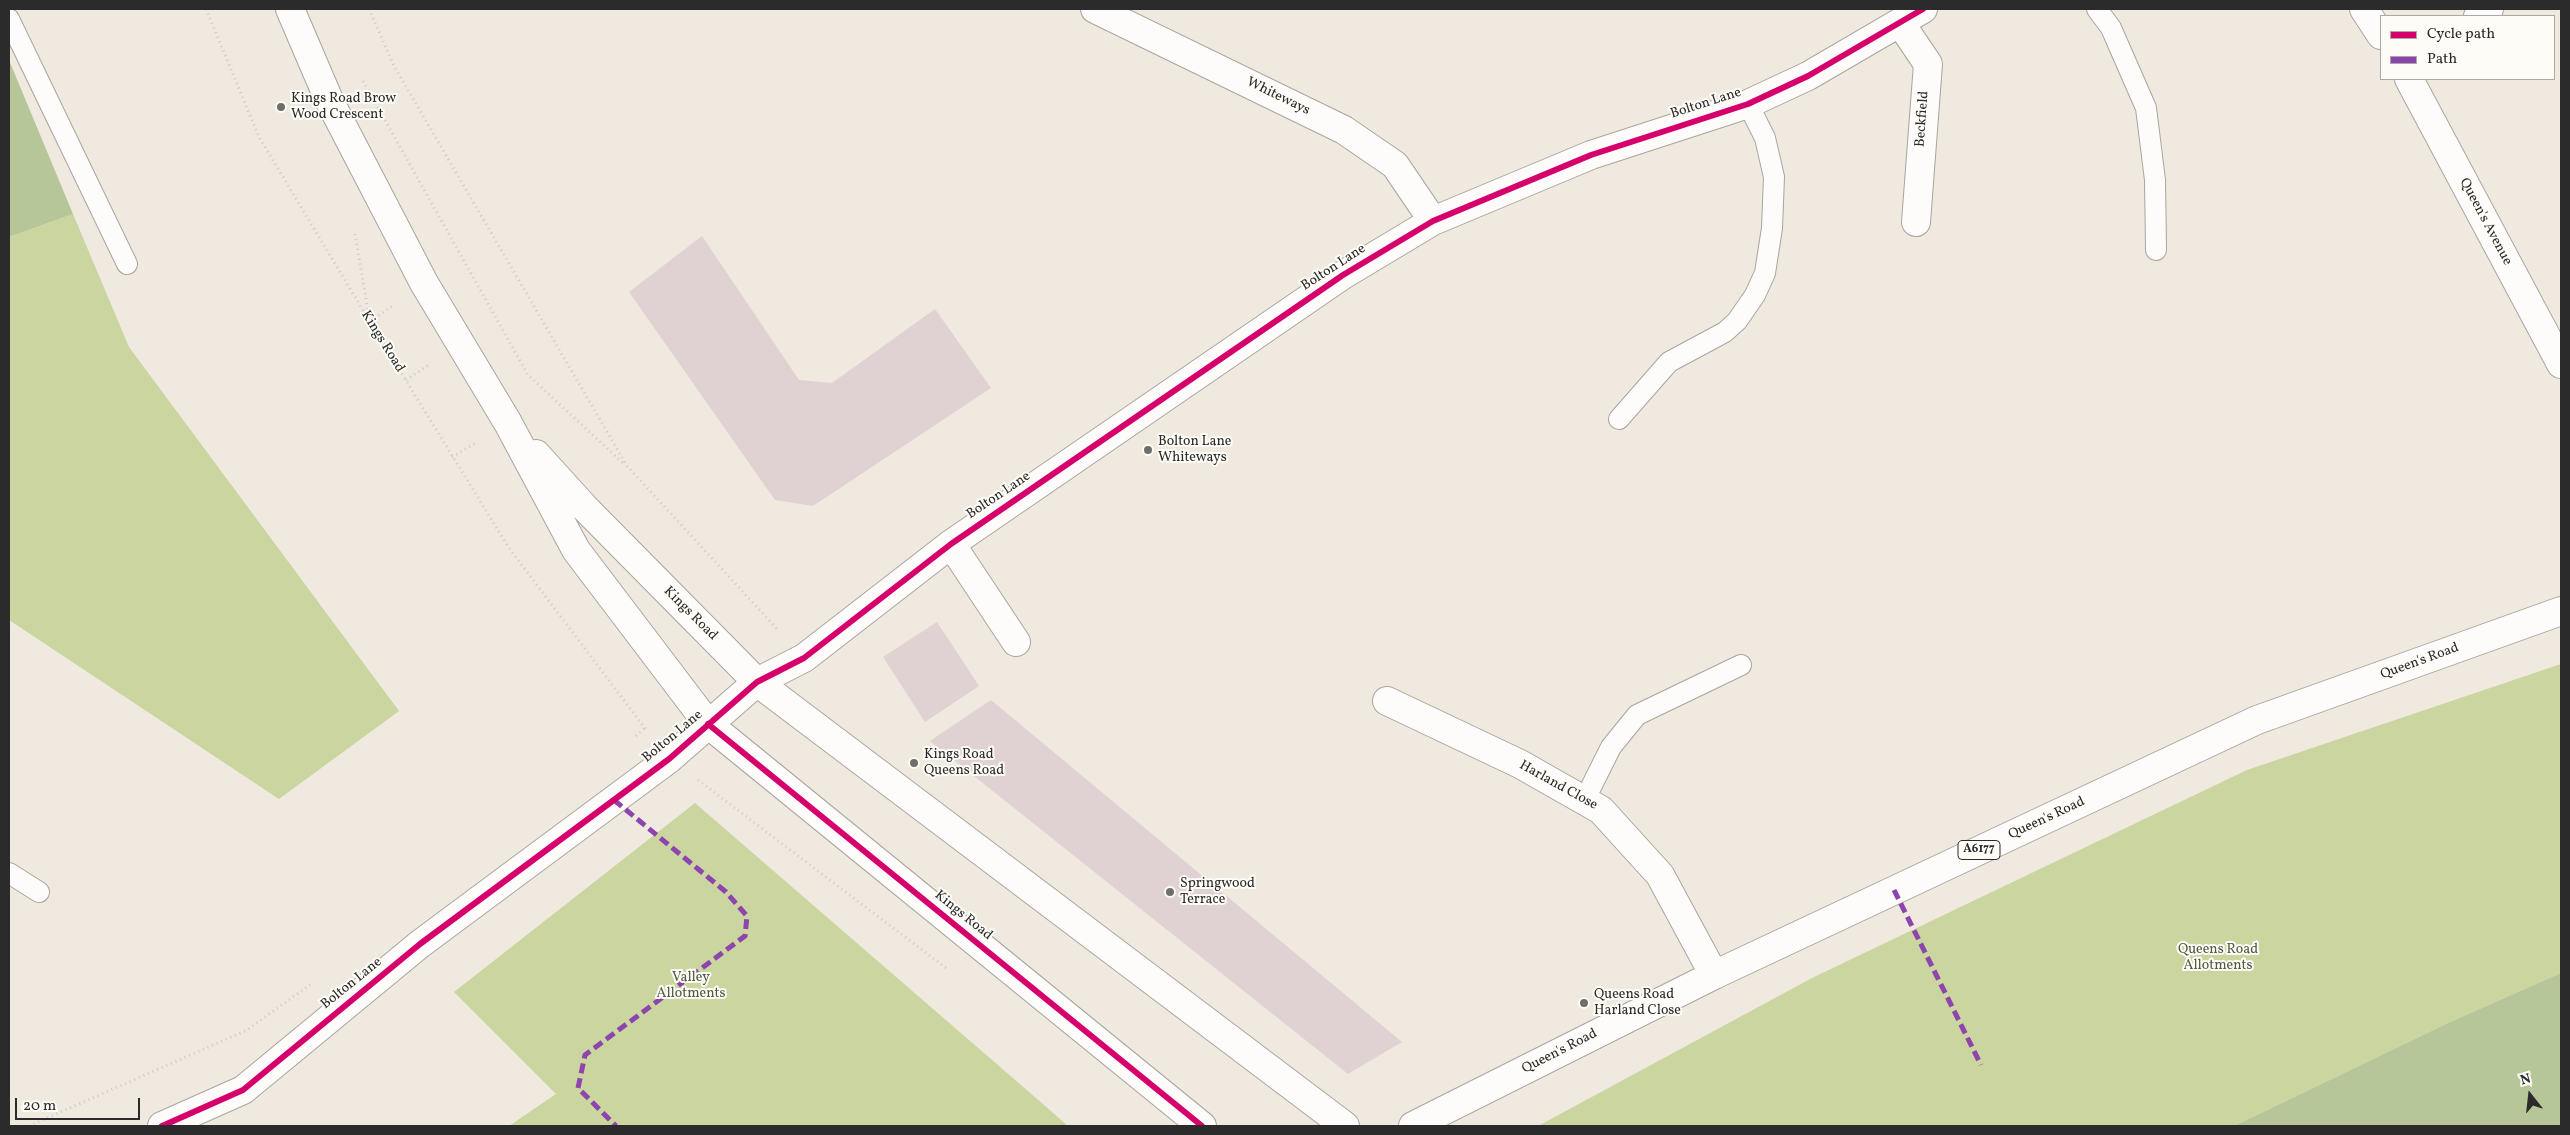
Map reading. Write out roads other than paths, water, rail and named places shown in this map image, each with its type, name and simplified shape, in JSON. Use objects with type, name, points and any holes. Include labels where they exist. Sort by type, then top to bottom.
[{"type":"main road","name":"Kings Road","points":[[290,9],[329,100],[424,283],[508,423],[576,550],[708,724],[1202,1126]]},
{"type":"main road","name":"Whiteways","points":[[1096,9],[1344,130],[1395,165],[1432,221]]},
{"type":"main road","name":"Bolton Lane","points":[[162,1126],[243,1090],[420,944],[669,758],[758,682],[804,658],[950,544],[1343,275],[1432,221],[1590,155],[1748,104],[1808,76],[1924,9]]},
{"type":"main road","points":[[2364,9],[2380,33]]},
{"type":"main road","name":"Beckfield","points":[[1901,24],[1928,64],[1916,222]]},
{"type":"main road","name":"Queen's Avenue","points":[[2410,80],[2561,364]]},
{"type":"main road","name":"Kings Road","points":[[508,423],[585,508],[758,682],[1346,1126]]},
{"type":"main road","points":[[950,544],[1016,642]]},
{"type":"main road","name":"Queen's Road","points":[[1412,1126],[1714,975],[2257,720],[2561,611]]},
{"type":"main road","name":"Harland Close","points":[[1387,701],[1520,764],[1601,810],[1660,875],[1714,975]]},
{"type":"lane","points":[[2097,9],[2111,28],[2146,108],[2155,180],[2156,250]]},
{"type":"lane","points":[[9,19],[127,264]]},
{"type":"lane","points":[[1619,419],[1669,362],[1724,332],[1737,321],[1755,295],[1765,273],[1772,228],[1774,177],[1764,138],[1748,104]]},
{"type":"lane","points":[[1584,801],[1611,747],[1637,715],[1741,665]]},
{"type":"lane","points":[[9,873],[39,892]]},
{"type":"place","name":"Kings Road Brow Wood Crescent","points":[[281,107]]},
{"type":"place","name":"Bolton Lane Whiteways","points":[[1148,450]]},
{"type":"place","name":"Kings Road Queens Road","points":[[914,763]]},
{"type":"place","name":"Springwood Terrace","points":[[1170,892]]},
{"type":"place","name":"Queens Road Harland Close","points":[[1584,1003]]},
{"type":"park label","name":"Queens Road Allotments","points":[[2218,958]]},
{"type":"park label","name":"Valley Allotments","points":[[691,986]]}]
